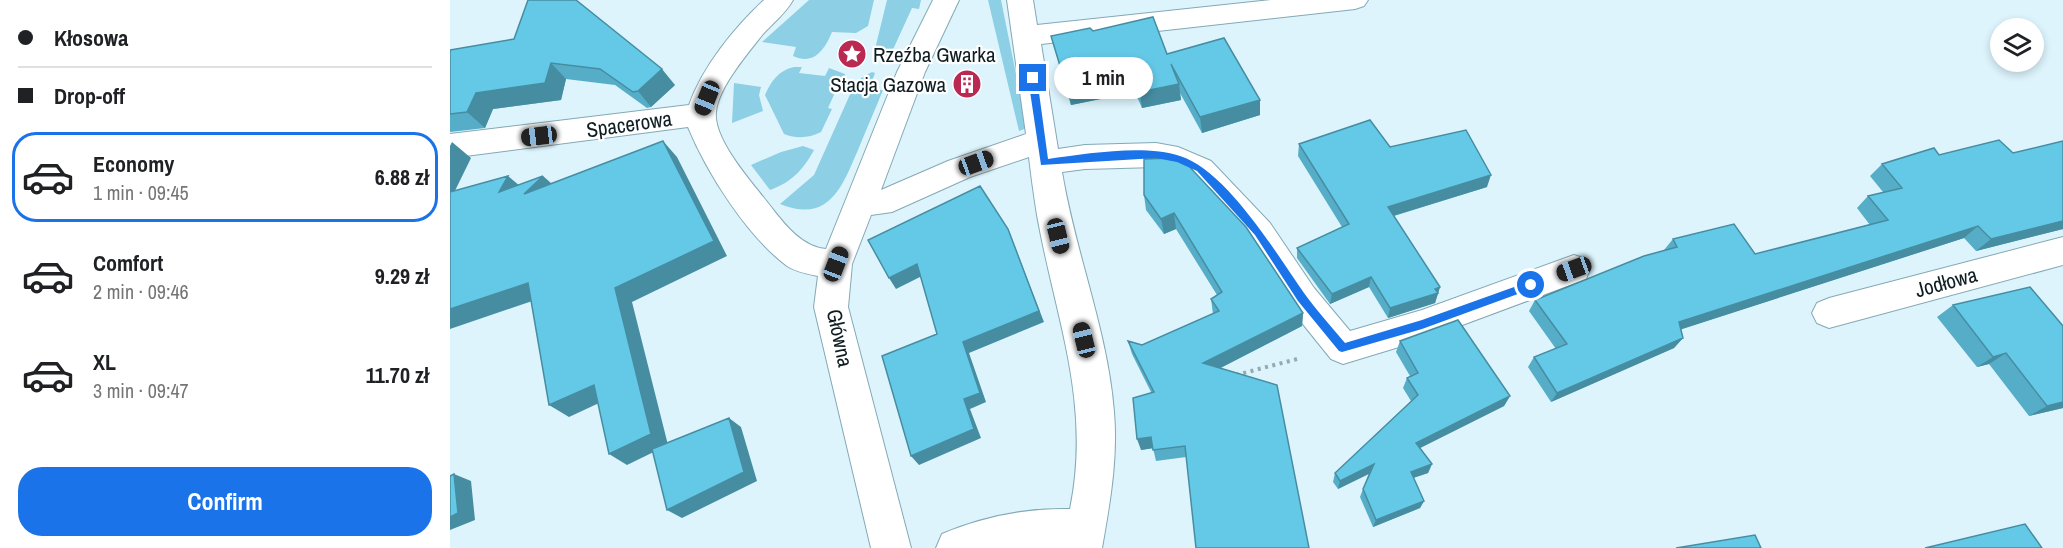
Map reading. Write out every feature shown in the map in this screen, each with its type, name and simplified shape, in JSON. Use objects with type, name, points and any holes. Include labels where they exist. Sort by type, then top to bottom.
[{"type":"street","points":[[780,0],[730,59],[716,80],[701,114],[705,132],[714,150],[754,210],[801,258],[836,264]]},
{"type":"street","name":"Główna","points":[[891,548],[831,307],[836,264],[911,72],[946,0]]},
{"type":"street","points":[[956,548],[1010,531],[1053,526],[1084,538],[1094,486],[1096,412],[1084,340],[1053,216],[1020,0]]},
{"type":"street","points":[[1027,36],[1355,0]]},
{"type":"street","name":"Spacerowa","points":[[450,146],[701,114]]},
{"type":"street","points":[[860,202],[881,202],[959,169],[1043,151],[1085,158],[1156,155],[1178,159],[1200,169],[1259,232],[1302,298],[1342,348],[1422,325],[1574,269]]},
{"type":"street","name":"Jodłowa","points":[[1829,313],[2063,251]]},
{"type":"path","points":[[1231,376],[1342,348]]},
{"type":"shaded area","points":[[809,0],[874,0],[868,26],[856,33],[832,32],[822,50],[813,57],[800,59],[793,56],[796,47],[762,42]]},
{"type":"shaded area","points":[[887,0],[921,0],[919,9],[912,8],[890,56],[877,54],[875,49]]},
{"type":"shaded area","points":[[988,0],[1001,0],[1027,128],[1019,131]]},
{"type":"shaded area","points":[[794,67],[802,67],[799,73],[825,76],[829,68],[845,74],[842,87],[838,86],[828,108],[832,109],[821,132],[812,136],[794,137],[784,134],[765,95],[776,77]]},
{"type":"shaded area","points":[[872,72],[875,73],[869,89],[883,90],[839,189],[822,205],[811,209],[797,209],[780,204],[814,175],[856,81]]},
{"type":"shaded area","points":[[734,83],[761,87],[759,95],[763,111],[732,123]]},
{"type":"shaded area","points":[[803,146],[814,150],[806,164],[791,179],[770,190],[751,165],[781,152]]},
{"type":"building","points":[[528,0],[576,0],[662,69],[638,91],[633,92],[600,69],[551,63],[545,83],[476,93],[467,112],[450,114],[450,50],[514,39]]},
{"type":"building","points":[[1153,17],[1167,54],[1224,38],[1260,100],[1200,117],[1171,64],[1179,84],[1140,92],[1133,76],[1067,89],[1051,36],[1090,28],[1093,31]]},
{"type":"building","points":[[1370,120],[1390,147],[1466,130],[1491,175],[1388,207],[1440,287],[1435,289],[1438,293],[1390,308],[1371,277],[1332,294],[1297,248],[1349,224],[1299,144]]},
{"type":"building","points":[[1999,140],[2013,153],[2063,141],[2063,221],[1991,239],[1978,226],[1679,322],[1683,338],[1557,393],[1534,357],[1567,344],[1535,300],[1644,256],[1677,247],[1673,239],[1734,224],[1755,254],[1888,220],[1868,196],[1902,188],[1882,164],[1934,148],[1939,155]]},
{"type":"building","points":[[663,141],[714,241],[615,288],[651,434],[609,454],[594,385],[549,405],[528,283],[450,309],[450,192],[508,176],[499,192],[543,176],[524,194]]},
{"type":"building","points":[[1175,158],[1186,163],[1246,227],[1303,313],[1203,363],[1277,385],[1309,548],[1196,548],[1185,446],[1153,450],[1151,437],[1137,439],[1133,398],[1154,392],[1128,341],[1142,345],[1219,311],[1211,299],[1222,292],[1174,213],[1161,219],[1144,195],[1144,159]]},
{"type":"building","points":[[980,186],[1008,229],[1039,311],[963,342],[980,393],[964,399],[974,429],[911,456],[882,356],[937,334],[917,264],[889,278],[868,240]]},
{"type":"building","points":[[2030,287],[2063,326],[2063,402],[2047,406],[2006,353],[1993,357],[1953,305]]},
{"type":"building","points":[[1458,320],[1510,396],[1416,443],[1432,464],[1411,472],[1424,501],[1376,520],[1363,489],[1374,464],[1340,481],[1335,473],[1418,395],[1407,378],[1418,373],[1400,341]]},
{"type":"building","points":[[729,418],[744,472],[667,510],[652,449]]},
{"type":"building","points":[[454,474],[458,513],[450,517],[450,476]]},
{"type":"building","points":[[2025,524],[2042,548],[1925,548]]},
{"type":"building","points":[[1755,535],[1761,548],[1676,548]]},
{"type":"place","name":"Rzeźba Gwarka","points":[[852,54]]},
{"type":"place","name":"Stacja Gazowa","points":[[967,84]]},
{"type":"route","points":[[1033,78],[1044,163],[1085,158],[1156,155],[1178,159],[1200,169],[1259,232],[1302,298],[1342,348],[1422,325],[1531,285]]}]
